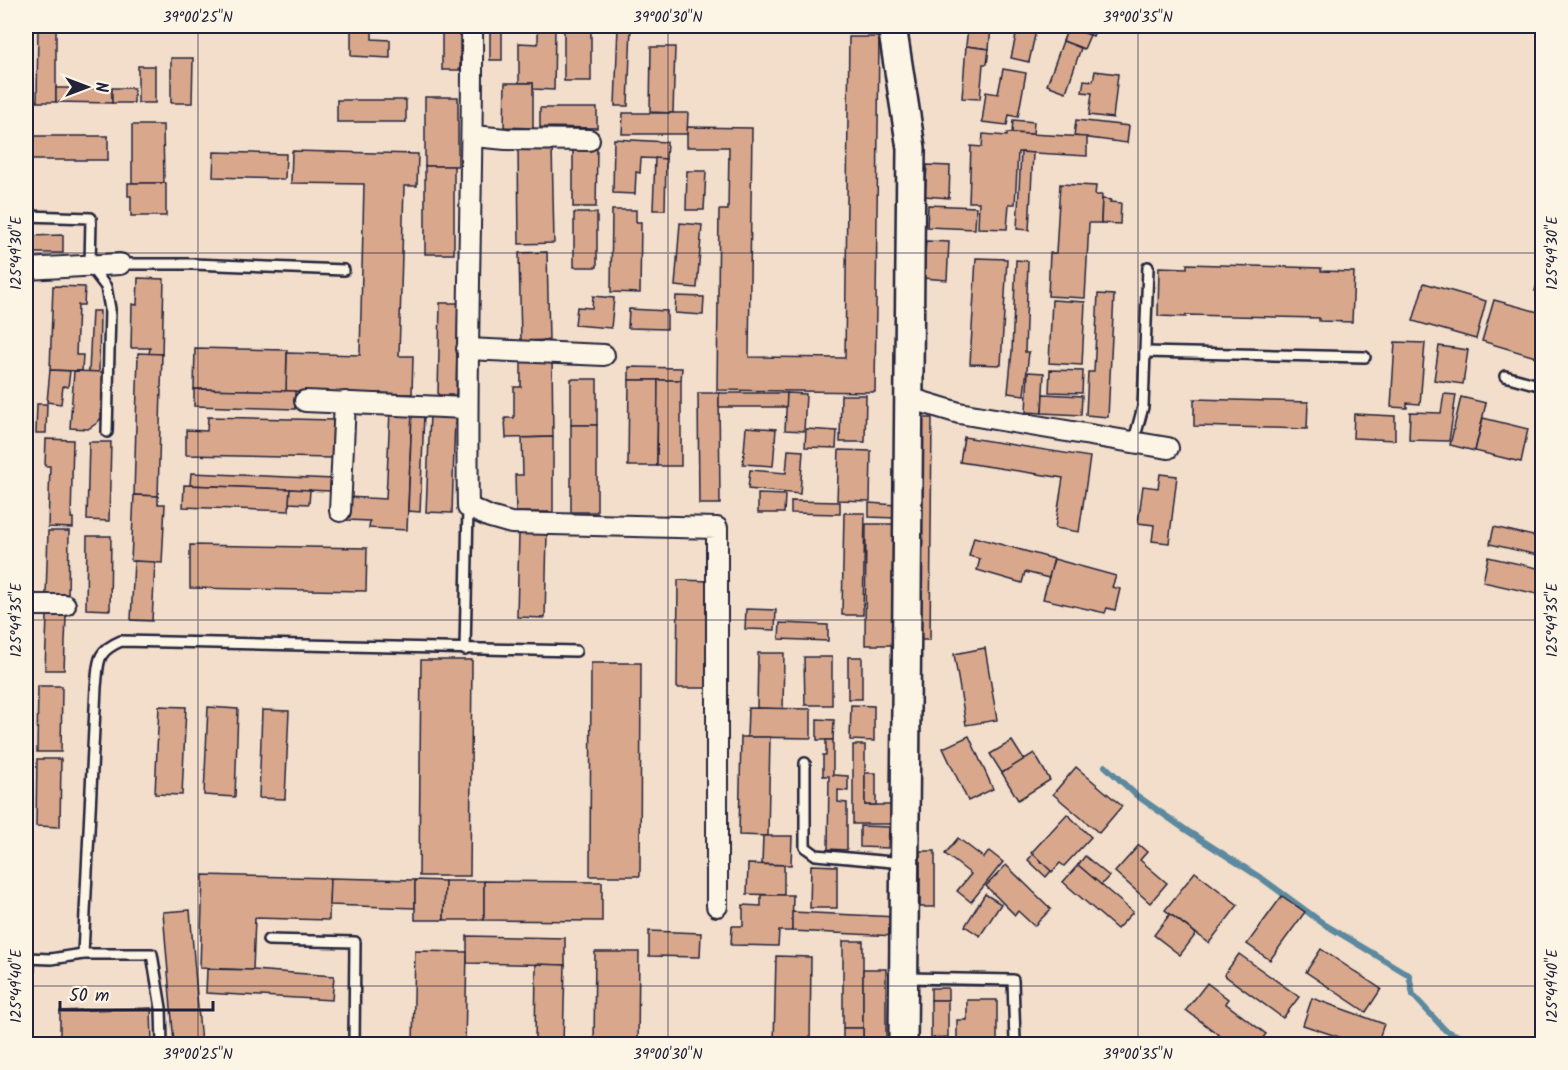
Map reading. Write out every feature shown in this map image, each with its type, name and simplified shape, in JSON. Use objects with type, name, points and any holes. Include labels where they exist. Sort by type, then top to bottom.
[{"type":"street","points":[[472,26],[473,136],[466,408],[468,507],[511,523],[717,528],[717,906]]},
{"type":"street","points":[[892,26],[910,148],[903,1044]]},
{"type":"street","points":[[473,136],[506,139],[590,140]]},
{"type":"street","points":[[26,269],[120,264]]},
{"type":"street","points":[[467,350],[604,355]]},
{"type":"street","points":[[909,398],[959,413],[1132,444],[1168,448]]},
{"type":"street","points":[[305,401],[466,408]]},
{"type":"street","points":[[340,511],[345,402]]},
{"type":"street","points":[[26,604],[65,605]]},
{"type":"lane","points":[[26,216],[91,218],[90,266],[106,287],[110,309],[107,432]]},
{"type":"lane","points":[[120,264],[193,264],[344,270]]},
{"type":"lane","points":[[1132,444],[1143,406],[1148,267]]},
{"type":"lane","points":[[1145,352],[1365,357]]},
{"type":"lane","points":[[1505,376],[1542,386]]},
{"type":"lane","points":[[465,650],[468,507]]},
{"type":"lane","points":[[83,954],[96,687],[100,658],[107,647],[122,641],[576,651]]},
{"type":"lane","points":[[805,764],[805,847],[816,855],[906,863]]},
{"type":"lane","points":[[268,940],[355,942],[354,1044]]},
{"type":"lane","points":[[26,1044],[27,958],[51,959],[83,954],[152,954],[161,1008],[162,1044]]},
{"type":"lane","points":[[904,978],[1013,980],[1016,1041]]},
{"type":"building","points":[[38,26],[56,26],[56,102],[37,102]]},
{"type":"building","points":[[351,26],[372,26],[372,39],[390,40],[390,58],[351,56]]},
{"type":"building","points":[[442,26],[460,26],[460,70],[442,70]]},
{"type":"building","points":[[490,26],[502,26],[502,60],[490,60]]},
{"type":"building","points":[[538,26],[555,26],[554,90],[533,89],[533,83],[519,83],[519,43],[538,44]]},
{"type":"building","points":[[564,26],[591,26],[591,81],[564,81]]},
{"type":"building","points":[[618,26],[631,26],[628,106],[615,106]]},
{"type":"building","points":[[643,26],[735,26],[735,29],[643,28]]},
{"type":"building","points":[[758,26],[848,26],[848,28],[758,29]]},
{"type":"building","points":[[968,26],[991,26],[989,49],[966,46]]},
{"type":"building","points":[[1018,26],[1037,26],[1029,62],[1011,58]]},
{"type":"building","points":[[1066,26],[1097,26],[1093,36]]},
{"type":"building","points":[[1068,27],[1090,35],[1084,49],[1063,41]]},
{"type":"building","points":[[849,37],[879,37],[875,392],[717,390],[719,210],[728,210],[729,147],[687,147],[687,127],[752,128],[749,357],[845,358]]},
{"type":"building","points":[[1063,41],[1081,48],[1066,92],[1047,85]]},
{"type":"building","points":[[966,46],[989,49],[987,64],[983,64],[980,99],[962,98]]},
{"type":"building","points":[[651,47],[675,47],[673,113],[650,112]]},
{"type":"building","points":[[171,58],[193,58],[192,103],[171,103]]},
{"type":"building","points":[[138,66],[155,66],[155,103],[138,103]]},
{"type":"building","points":[[1003,69],[1026,73],[1018,117],[1009,115],[1007,125],[982,122],[986,92],[998,94]]},
{"type":"building","points":[[1095,71],[1118,74],[1113,118],[1089,115],[1092,93],[1082,92],[1084,80],[1093,81]]},
{"type":"building","points":[[26,73],[30,74],[30,99],[26,99]]},
{"type":"building","points":[[505,83],[533,83],[533,128],[504,127]]},
{"type":"building","points":[[56,88],[112,88],[112,103],[56,102]]},
{"type":"building","points":[[112,88],[134,88],[134,103],[112,103]]},
{"type":"building","points":[[425,97],[458,97],[458,166],[425,166]]},
{"type":"building","points":[[337,100],[406,100],[406,122],[337,122]]},
{"type":"building","points":[[26,103],[34,103],[33,120],[26,120]]},
{"type":"building","points":[[540,108],[597,108],[597,128],[540,127]]},
{"type":"building","points":[[623,113],[688,113],[687,134],[622,134]]},
{"type":"building","points":[[1013,120],[1034,122],[1033,134],[1012,133]]},
{"type":"building","points":[[1076,120],[1129,126],[1127,143],[1074,136]]},
{"type":"building","points":[[132,125],[163,125],[164,183],[132,183]]},
{"type":"building","points":[[1007,133],[1087,137],[1087,156],[1018,152],[1015,204],[1009,204],[1007,229],[978,228],[979,202],[969,202],[971,146],[982,147],[983,134],[1007,136]]},
{"type":"building","points":[[26,136],[108,136],[108,160],[26,160]]},
{"type":"building","points":[[614,139],[667,142],[666,159],[641,158],[640,173],[636,172],[635,194],[613,193]]},
{"type":"building","points":[[552,146],[554,243],[519,244],[518,147]]},
{"type":"building","points":[[573,149],[597,149],[596,207],[573,207]]},
{"type":"building","points":[[292,151],[418,154],[417,186],[404,186],[399,356],[413,356],[412,394],[286,391],[287,353],[360,355],[364,184],[291,183]]},
{"type":"building","points":[[214,152],[286,154],[285,179],[213,177]]},
{"type":"building","points":[[1021,152],[1033,153],[1029,230],[1017,229]]},
{"type":"building","points":[[655,158],[666,159],[665,210],[653,210]]},
{"type":"building","points":[[927,165],[950,166],[949,198],[925,196]]},
{"type":"building","points":[[425,166],[454,166],[454,254],[425,254]]},
{"type":"building","points":[[687,171],[706,171],[704,210],[686,210]]},
{"type":"building","points":[[128,183],[166,183],[166,216],[131,216],[131,196],[128,196]]},
{"type":"building","points":[[1060,184],[1096,186],[1095,195],[1102,195],[1101,223],[1089,223],[1085,298],[1048,296],[1050,253],[1056,253]]},
{"type":"building","points":[[1102,199],[1121,203],[1120,224],[1101,223]]},
{"type":"building","points":[[928,205],[976,207],[975,229],[927,227]]},
{"type":"building","points":[[612,210],[636,210],[636,222],[641,222],[640,293],[611,292]]},
{"type":"building","points":[[574,213],[597,213],[597,267],[574,267]]},
{"type":"building","points":[[680,223],[702,225],[697,288],[675,286]]},
{"type":"building","points":[[63,235],[63,253],[26,253],[26,236]]},
{"type":"building","points":[[926,241],[949,242],[947,280],[923,278]]},
{"type":"building","points":[[547,252],[549,340],[521,341],[519,253]]},
{"type":"building","points":[[976,258],[1007,259],[1001,365],[970,364]]},
{"type":"building","points":[[1016,260],[1028,261],[1025,352],[1029,352],[1024,395],[1008,393]]},
{"type":"building","points":[[1542,263],[1542,293],[1535,291]]},
{"type":"building","points":[[1187,264],[1321,268],[1321,271],[1354,272],[1352,322],[1319,321],[1319,318],[1158,316],[1159,267],[1187,268]]},
{"type":"building","points":[[138,278],[164,279],[162,354],[149,354],[150,348],[131,348],[132,304],[137,305]]},
{"type":"building","points":[[1424,283],[1486,301],[1476,339],[1413,321]]},
{"type":"building","points":[[53,286],[85,287],[84,305],[78,305],[76,355],[83,355],[82,371],[50,370]]},
{"type":"building","points":[[1098,294],[1114,295],[1108,417],[1086,415],[1088,372],[1094,372]]},
{"type":"building","points":[[593,296],[614,298],[611,328],[575,325],[577,307],[592,308]]},
{"type":"building","points":[[676,296],[704,297],[703,315],[675,313]]},
{"type":"building","points":[[1052,300],[1085,302],[1082,365],[1049,363]]},
{"type":"building","points":[[1494,300],[1542,313],[1542,359],[1482,341]]},
{"type":"building","points":[[440,303],[458,303],[456,395],[438,395]]},
{"type":"building","points":[[629,309],[667,311],[667,329],[628,328]]},
{"type":"building","points":[[92,311],[100,311],[99,372],[89,372]]},
{"type":"building","points":[[1395,342],[1425,343],[1420,404],[1407,403],[1407,408],[1391,407]]},
{"type":"building","points":[[1439,346],[1468,350],[1463,384],[1434,380]]},
{"type":"building","points":[[195,348],[287,350],[286,391],[194,389]]},
{"type":"building","points":[[138,353],[162,354],[158,496],[134,495]]},
{"type":"building","points":[[521,357],[552,357],[553,437],[506,438],[505,418],[514,418],[514,387],[521,387]]},
{"type":"building","points":[[629,367],[682,368],[681,380],[629,380]]},
{"type":"building","points":[[50,370],[70,371],[68,387],[63,386],[61,404],[47,402]]},
{"type":"building","points":[[1050,370],[1083,371],[1082,393],[1049,392]]},
{"type":"building","points":[[74,371],[103,372],[101,418],[88,429],[70,428]]},
{"type":"building","points":[[1028,372],[1044,373],[1042,413],[1026,412]]},
{"type":"building","points":[[571,379],[597,379],[597,425],[571,425]]},
{"type":"building","points":[[629,380],[658,380],[657,466],[628,466]]},
{"type":"building","points":[[658,380],[681,380],[681,466],[657,466]]},
{"type":"building","points":[[194,389],[295,391],[295,409],[194,406]]},
{"type":"building","points":[[698,393],[719,393],[720,504],[699,504]]},
{"type":"building","points":[[719,393],[787,393],[787,407],[719,407]]},
{"type":"building","points":[[787,393],[806,394],[804,431],[785,430]]},
{"type":"building","points":[[1043,394],[1082,396],[1081,415],[1042,413]]},
{"type":"building","points":[[1444,394],[1456,395],[1449,441],[1409,440],[1410,412],[1441,413]]},
{"type":"building","points":[[841,395],[866,395],[865,442],[840,442]]},
{"type":"building","points":[[1461,397],[1486,403],[1475,451],[1450,445]]},
{"type":"building","points":[[1194,399],[1308,402],[1307,429],[1194,426]]},
{"type":"building","points":[[37,404],[47,404],[46,433],[36,433]]},
{"type":"building","points":[[390,411],[412,412],[407,530],[369,528],[370,521],[346,520],[347,497],[386,499]]},
{"type":"building","points":[[412,414],[424,414],[420,512],[408,511]]},
{"type":"building","points":[[430,414],[455,415],[452,513],[426,512]]},
{"type":"building","points":[[1354,414],[1395,416],[1395,440],[1353,438]]},
{"type":"building","points":[[208,417],[333,420],[332,458],[186,455],[186,430],[207,431]]},
{"type":"building","points":[[920,418],[932,418],[930,640],[918,640]]},
{"type":"building","points":[[1483,418],[1528,429],[1521,462],[1475,451]]},
{"type":"building","points":[[571,425],[597,425],[597,512],[571,512]]},
{"type":"building","points":[[746,427],[776,429],[773,466],[743,464]]},
{"type":"building","points":[[806,429],[837,431],[836,448],[805,447]]},
{"type":"building","points":[[553,437],[553,512],[516,512],[515,475],[523,475],[522,438]]},
{"type":"building","points":[[964,437],[1090,457],[1079,532],[1055,528],[1063,478],[960,462]]},
{"type":"building","points":[[46,439],[73,440],[71,518],[73,518],[73,528],[48,527],[50,466],[45,466]]},
{"type":"building","points":[[89,442],[111,442],[109,521],[87,520]]},
{"type":"building","points":[[788,450],[803,451],[800,494],[748,489],[750,470],[786,473]]},
{"type":"building","points":[[839,450],[871,451],[870,501],[837,500]]},
{"type":"building","points":[[191,473],[333,479],[333,487],[330,491],[190,485]]},
{"type":"building","points":[[1160,474],[1177,476],[1169,543],[1152,541],[1154,525],[1138,523],[1143,486],[1158,488]]},
{"type":"building","points":[[184,485],[290,489],[289,511],[183,507]]},
{"type":"building","points":[[290,489],[310,490],[309,504],[289,503]]},
{"type":"building","points":[[758,494],[785,495],[784,513],[758,513]]},
{"type":"building","points":[[134,495],[158,496],[158,504],[165,504],[162,563],[131,561]]},
{"type":"building","points":[[791,501],[840,502],[840,514],[791,513]]},
{"type":"building","points":[[869,503],[896,505],[895,518],[869,517]]},
{"type":"building","points":[[844,513],[865,513],[863,615],[842,615]]},
{"type":"building","points":[[866,524],[893,524],[892,645],[865,645]]},
{"type":"building","points":[[1494,527],[1542,538],[1542,556],[1490,544]]},
{"type":"building","points":[[48,531],[69,531],[68,597],[46,596]]},
{"type":"building","points":[[519,533],[547,533],[545,618],[517,617]]},
{"type":"building","points":[[87,536],[111,536],[110,610],[86,609]]},
{"type":"building","points":[[974,537],[1054,559],[1049,578],[1025,572],[1022,583],[977,570],[980,559],[969,556]]},
{"type":"building","points":[[190,545],[367,548],[366,591],[190,588]]},
{"type":"building","points":[[1488,557],[1542,569],[1542,595],[1483,582]]},
{"type":"building","points":[[1054,559],[1116,576],[1112,587],[1120,589],[1115,610],[1107,608],[1105,613],[1043,599]]},
{"type":"building","points":[[134,561],[155,562],[152,621],[131,620]]},
{"type":"building","points":[[678,580],[709,581],[708,688],[677,688]]},
{"type":"building","points":[[746,609],[776,610],[775,630],[745,629]]},
{"type":"building","points":[[47,616],[66,616],[64,670],[45,670]]},
{"type":"building","points":[[780,623],[828,625],[828,641],[779,639]]},
{"type":"building","points":[[985,648],[997,720],[966,725],[954,654]]},
{"type":"building","points":[[758,653],[784,653],[783,709],[757,708]]},
{"type":"building","points":[[804,657],[832,657],[832,705],[805,705]]},
{"type":"building","points":[[848,657],[862,657],[862,699],[848,699]]},
{"type":"building","points":[[421,660],[472,660],[470,876],[419,876]]},
{"type":"building","points":[[591,663],[641,663],[640,876],[590,876]]},
{"type":"building","points":[[38,686],[62,686],[61,752],[37,752]]},
{"type":"building","points":[[851,705],[874,706],[874,741],[850,740]]},
{"type":"building","points":[[159,706],[186,707],[182,795],[155,794]]},
{"type":"building","points":[[208,707],[238,709],[235,797],[204,795]]},
{"type":"building","points":[[748,708],[811,709],[811,738],[747,737]]},
{"type":"building","points":[[262,710],[289,711],[285,799],[259,798]]},
{"type":"building","points":[[817,719],[834,720],[833,740],[817,740]]},
{"type":"building","points":[[969,736],[993,789],[968,801],[943,748]]},
{"type":"building","points":[[741,737],[770,737],[768,836],[739,835]]},
{"type":"building","points":[[826,740],[833,740],[833,775],[848,776],[848,791],[838,790],[838,802],[847,803],[847,850],[828,849],[829,776],[823,776]]},
{"type":"building","points":[[1012,741],[1024,760],[1002,773],[990,754]]},
{"type":"building","points":[[853,745],[865,745],[865,805],[891,805],[891,824],[853,824]]},
{"type":"building","points":[[1034,753],[1050,780],[1018,800],[1002,773]]},
{"type":"building","points":[[37,759],[61,759],[60,827],[36,826]]},
{"type":"building","points":[[1076,767],[1122,806],[1099,833],[1053,794]]},
{"type":"building","points":[[865,773],[876,773],[876,805],[865,805]]},
{"type":"building","points":[[1067,814],[1091,837],[1064,866],[1060,863],[1052,872],[1031,853]]},
{"type":"building","points":[[860,826],[889,827],[888,848],[860,847]]},
{"type":"building","points":[[763,836],[792,836],[791,865],[762,864]]},
{"type":"building","points":[[958,838],[984,858],[989,851],[1003,862],[971,902],[957,891],[971,874],[945,854]]},
{"type":"building","points":[[1139,845],[1147,852],[1140,860],[1167,883],[1150,903],[1115,872]]},
{"type":"building","points":[[920,851],[935,851],[935,907],[920,907]]},
{"type":"building","points":[[1033,854],[1051,871],[1046,877],[1028,860]]},
{"type":"building","points":[[1085,856],[1109,876],[1101,885],[1078,865]]},
{"type":"building","points":[[748,864],[784,865],[784,895],[747,894]]},
{"type":"building","points":[[811,865],[837,866],[837,908],[810,908]]},
{"type":"building","points":[[1006,865],[1051,909],[1034,926],[1018,911],[1015,915],[986,886]]},
{"type":"building","points":[[1078,865],[1133,912],[1117,929],[1063,882]]},
{"type":"building","points":[[1195,872],[1238,905],[1209,943],[1165,910]]},
{"type":"building","points":[[203,875],[330,878],[329,920],[255,918],[253,970],[200,968]]},
{"type":"building","points":[[330,878],[415,880],[415,908],[329,905]]},
{"type":"building","points":[[415,880],[445,881],[444,920],[415,920]]},
{"type":"building","points":[[445,881],[484,881],[484,920],[444,920]]},
{"type":"building","points":[[484,881],[602,882],[602,921],[484,920]]},
{"type":"building","points":[[985,894],[1001,904],[980,936],[965,926]]},
{"type":"building","points":[[761,895],[793,895],[792,931],[779,931],[778,946],[731,945],[732,926],[743,926],[743,905],[761,906]]},
{"type":"building","points":[[1282,896],[1305,912],[1270,960],[1247,944]]},
{"type":"building","points":[[190,910],[201,1044],[174,1044],[163,912]]},
{"type":"building","points":[[792,912],[897,917],[896,936],[792,931]]},
{"type":"building","points":[[1170,914],[1196,934],[1180,955],[1154,935]]},
{"type":"building","points":[[649,931],[701,933],[700,957],[649,956]]},
{"type":"building","points":[[467,936],[565,938],[565,965],[467,963]]},
{"type":"building","points":[[843,941],[863,941],[863,1028],[843,1028]]},
{"type":"building","points":[[1321,949],[1381,989],[1366,1012],[1306,972]]},
{"type":"building","points":[[415,951],[467,952],[465,1044],[413,1044]]},
{"type":"building","points":[[595,952],[639,952],[638,1044],[594,1044]]},
{"type":"building","points":[[1239,954],[1299,997],[1283,1018],[1224,975]]},
{"type":"building","points":[[776,956],[811,957],[810,1044],[774,1044]]},
{"type":"building","points":[[536,964],[565,965],[563,1044],[535,1044]]},
{"type":"building","points":[[207,969],[334,976],[332,1000],[206,993]]},
{"type":"building","points":[[863,969],[886,969],[886,1044],[863,1044]]},
{"type":"building","points":[[1207,983],[1228,999],[1225,1003],[1266,1034],[1258,1044],[1231,1044],[1186,1010]]},
{"type":"building","points":[[931,988],[948,988],[948,1000],[931,1000]]},
{"type":"building","points":[[1312,998],[1384,1024],[1377,1044],[1360,1044],[1303,1025]]},
{"type":"building","points":[[931,1000],[948,1000],[948,1037],[931,1038]]},
{"type":"building","points":[[967,1000],[997,1000],[997,1044],[957,1044],[957,1020],[967,1020]]},
{"type":"building","points":[[151,1008],[152,1044],[60,1044],[60,1011]]},
{"type":"building","points":[[843,1028],[863,1028],[863,1044],[843,1044]]},
{"type":"waterway","points":[[1105,766],[1136,795],[1186,830],[1264,880],[1324,924],[1409,975],[1413,995],[1445,1030],[1476,1044]]}]
